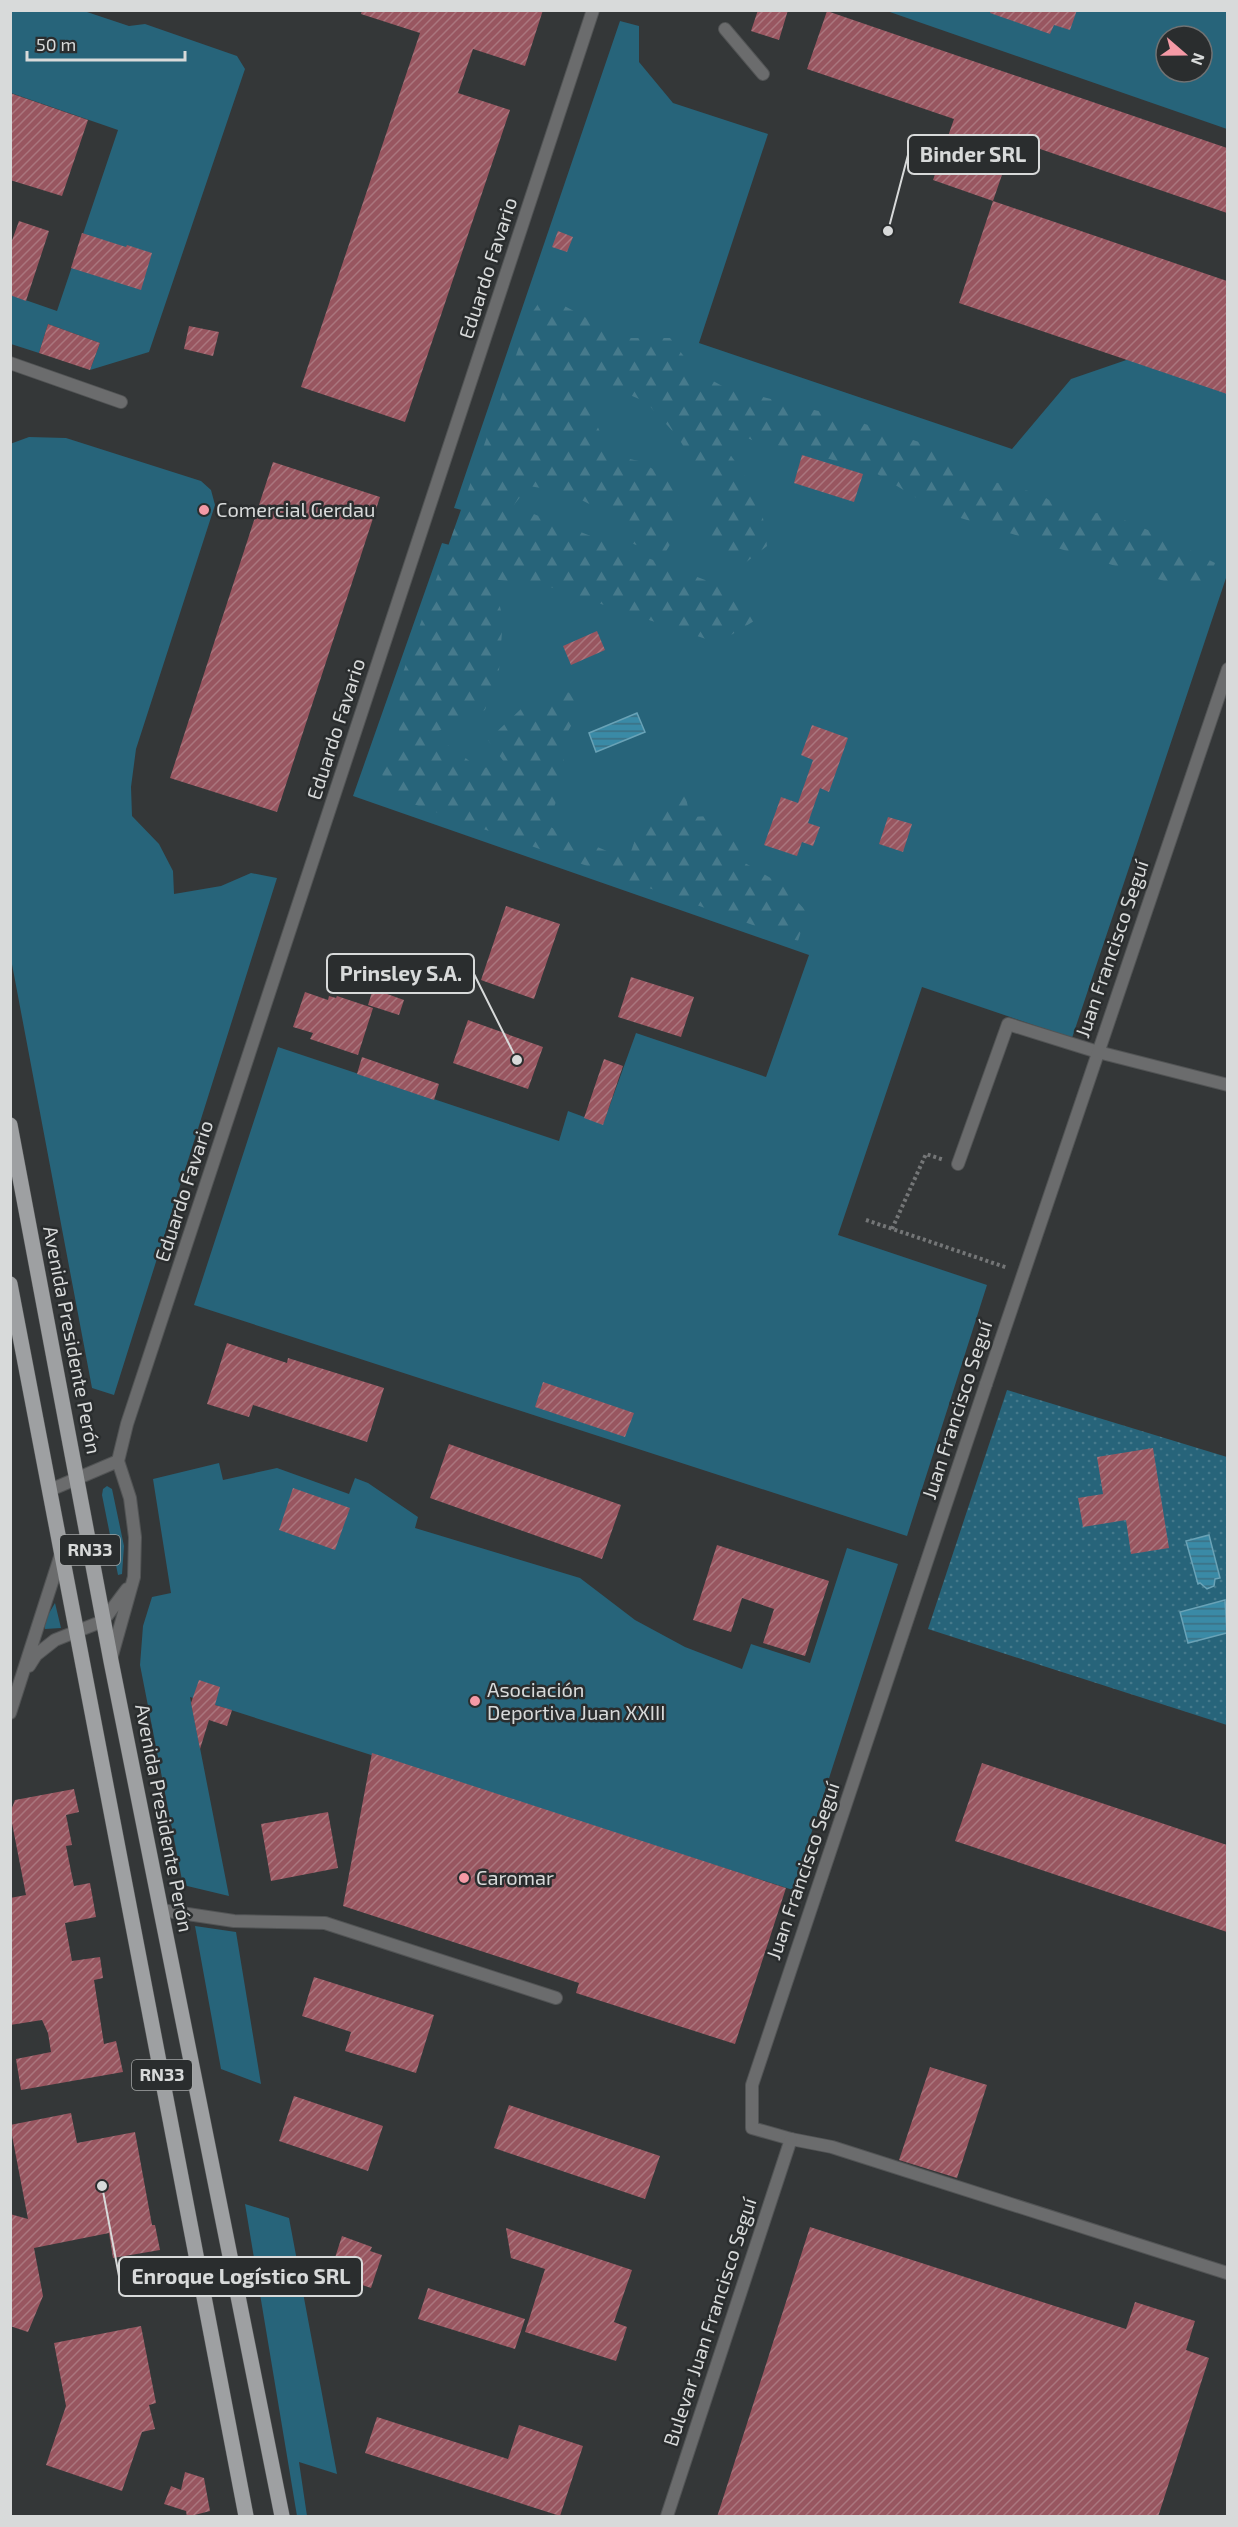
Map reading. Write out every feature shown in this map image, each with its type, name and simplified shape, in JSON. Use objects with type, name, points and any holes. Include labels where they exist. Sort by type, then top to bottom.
[{"type":"main road","name":"Avenida Presidente Perón","points":[[10,1125],[111,1660],[282,2517]]},
{"type":"main road","name":"RN33","points":[[10,1284],[246,2517]]},
{"type":"street","name":"Eduardo Favario","points":[[118,1461],[141,1382],[593,10]]},
{"type":"street","points":[[725,28],[763,74]]},
{"type":"street","points":[[10,363],[121,402]]},
{"type":"street","name":"Juan Francisco Seguí","points":[[791,2139],[752,2128],[752,2085],[1227,669]]},
{"type":"street","points":[[958,1164],[1008,1024],[1098,1052],[1227,1085]]},
{"type":"street","points":[[50,1490],[118,1461],[131,1508],[135,1538],[134,1577],[111,1660]]},
{"type":"street","points":[[10,1713],[62,1552]]},
{"type":"street","points":[[23,1675],[36,1655],[55,1640],[104,1621],[119,1603],[134,1577]]},
{"type":"street","points":[[161,1910],[234,1921],[325,1923],[556,1998]]},
{"type":"street","points":[[791,2139],[832,2147],[1227,2273]]},
{"type":"street","name":"Bulevar Juan Francisco Seguí","points":[[667,2517],[791,2139]]},
{"type":"path","points":[[892,1229],[926,1154],[958,1164]]},
{"type":"path","points":[[866,1220],[1023,1273]]},
{"type":"green space","points":[[11,11],[84,11],[129,26],[145,24],[237,56],[245,69],[149,352],[90,370],[100,343],[48,324],[39,353],[11,344],[11,295],[57,311],[118,130],[11,93]]},
{"type":"green space","points":[[887,11],[1227,11],[1227,129]]},
{"type":"green space","points":[[620,21],[639,26],[639,62],[673,103],[768,134],[699,343],[1012,449],[1071,379],[1167,346],[1227,334],[1227,575],[1072,1038],[922,987],[838,1235],[987,1285],[907,1536],[194,1305],[278,1047],[559,1141],[568,1111],[603,1124],[636,1033],[766,1077],[809,955],[353,796],[442,543],[557,572],[571,539],[454,508]]},
{"type":"green space","points":[[544,295],[624,338],[670,338],[695,371],[724,387],[850,419],[919,442],[968,475],[1040,494],[1073,516],[1105,512],[1162,536],[1215,563],[1203,593],[938,511],[874,472],[795,449],[752,440],[711,422],[727,450],[760,497],[767,546],[740,567],[705,535],[709,490],[678,437],[646,402],[600,382],[590,409],[610,455],[639,461],[677,483],[680,527],[664,555],[628,542],[626,522],[565,492],[529,486],[513,506],[744,595],[754,621],[718,643],[550,587],[493,579],[503,619],[499,670],[485,710],[425,737],[452,747],[478,768],[507,766],[488,740],[521,709],[566,691],[584,702],[566,735],[562,783],[548,826],[628,860],[635,840],[652,809],[685,793],[690,817],[710,816],[740,827],[745,863],[781,884],[807,912],[798,941],[388,795],[381,770],[399,735],[400,681],[530,316]]},
{"type":"green space","points":[[29,437],[66,438],[201,481],[211,490],[215,505],[136,749],[131,787],[132,816],[159,844],[173,871],[174,894],[221,886],[251,873],[277,878],[114,1395],[92,1388],[11,959],[10,444]]},
{"type":"green space","points":[[1007,1390],[1227,1457],[1227,1725],[928,1629]]},
{"type":"green space","name":"Asociación Deportiva Juan XXIII","points":[[219,1463],[223,1480],[277,1468],[349,1494],[355,1478],[368,1483],[418,1517],[415,1528],[580,1578],[635,1620],[685,1647],[742,1669],[751,1644],[810,1663],[847,1548],[898,1564],[793,1890],[190,1697],[229,1896],[183,1885],[140,1665],[143,1626],[152,1597],[171,1593],[153,1479]]},
{"type":"green space","points":[[107,1486],[112,1489],[124,1546],[122,1574],[118,1575],[102,1495],[103,1489]]},
{"type":"green space","points":[[55,1603],[61,1628],[45,1629],[45,1620]]},
{"type":"green space","points":[[195,1926],[236,1932],[261,2084],[221,2069]]},
{"type":"green space","points":[[245,2204],[289,2218],[337,2474],[299,2462],[307,2516],[297,2516]]},
{"type":"shaded area","points":[[637,713],[645,732],[596,752],[589,733]]},
{"type":"shaded area","points":[[1209,1535],[1220,1578],[1215,1579],[1214,1586],[1207,1589],[1200,1583],[1198,1584],[1186,1541]]},
{"type":"shaded area","points":[[1225,1600],[1227,1633],[1188,1643],[1180,1612]]},
{"type":"building","points":[[362,10],[543,10],[525,66],[473,49],[458,93],[510,110],[405,422],[301,387],[420,33],[361,14]]},
{"type":"building","points":[[758,10],[788,10],[779,40],[751,31]]},
{"type":"building","points":[[991,10],[1077,10],[1070,30],[1054,25],[1050,34],[990,13]]},
{"type":"building","points":[[827,11],[1227,148],[1227,213],[1014,140],[993,201],[933,180],[954,119],[807,69]]},
{"type":"building","points":[[10,93],[88,120],[62,196],[10,180]]},
{"type":"building","points":[[993,201],[1227,281],[1227,394],[959,303]]},
{"type":"building","points":[[19,221],[49,231],[26,301],[10,295],[10,246]]},
{"type":"building","points":[[558,231],[573,237],[567,252],[552,247]]},
{"type":"building","points":[[82,233],[152,253],[141,290],[71,268]]},
{"type":"building","points":[[48,324],[100,343],[90,370],[39,353]]},
{"type":"building","points":[[189,326],[219,332],[213,356],[184,349]]},
{"type":"building","points":[[802,455],[863,474],[854,502],[794,483]]},
{"type":"building","points":[[273,462],[380,497],[277,812],[170,778]]},
{"type":"building","points":[[597,631],[605,650],[571,665],[563,646]]},
{"type":"building","points":[[812,725],[848,738],[829,792],[820,788],[808,823],[820,827],[813,846],[802,842],[797,856],[764,845],[781,797],[798,803],[813,760],[801,755]]},
{"type":"building","points":[[888,817],[912,824],[903,852],[879,844]]},
{"type":"building","points":[[506,906],[560,924],[534,999],[481,980]]},
{"type":"building","points":[[631,977],[694,997],[681,1037],[618,1017]]},
{"type":"building","points":[[373,989],[404,1000],[399,1015],[368,1005]]},
{"type":"building","points":[[305,992],[328,1000],[329,996],[336,998],[337,996],[373,1008],[358,1055],[310,1039],[313,1033],[293,1027]]},
{"type":"building","points":[[468,1020],[543,1047],[528,1089],[453,1063]]},
{"type":"building","points":[[362,1057],[439,1084],[434,1100],[357,1074]]},
{"type":"building","points":[[604,1059],[623,1066],[603,1125],[584,1118]]},
{"type":"building","points":[[227,1343],[287,1363],[288,1358],[384,1388],[367,1442],[253,1405],[249,1417],[207,1404]]},
{"type":"building","points":[[543,1382],[634,1413],[625,1437],[535,1407]]},
{"type":"building","points":[[449,1444],[621,1505],[602,1559],[430,1498]]},
{"type":"building","points":[[1153,1448],[1169,1548],[1131,1554],[1126,1520],[1083,1527],[1078,1498],[1103,1494],[1097,1457]]},
{"type":"building","points":[[293,1488],[350,1508],[335,1550],[279,1530]]},
{"type":"building","points":[[717,1545],[829,1581],[805,1656],[763,1643],[774,1609],[742,1598],[731,1632],[693,1620]]},
{"type":"building","points":[[199,1680],[220,1687],[215,1705],[232,1710],[227,1726],[209,1720],[200,1749],[191,1703]]},
{"type":"building","points":[[372,1753],[786,1888],[735,2044],[576,1993],[579,1983],[343,1906]]},
{"type":"building","points":[[982,1763],[1227,1845],[1227,1932],[955,1841]]},
{"type":"building","points":[[74,1789],[79,1812],[66,1815],[72,1845],[66,1846],[74,1886],[90,1883],[96,1917],[65,1923],[72,1961],[100,1957],[103,1978],[94,1980],[104,2044],[116,2041],[123,2072],[21,2090],[16,2059],[51,2052],[48,2033],[42,2020],[10,2025],[10,1898],[26,1895],[10,1813],[15,1800]]},
{"type":"building","points":[[328,1812],[338,1868],[271,1881],[261,1824]]},
{"type":"building","points":[[314,1977],[434,2015],[416,2073],[345,2051],[351,2032],[302,2016]]},
{"type":"building","points":[[930,2067],[987,2085],[957,2178],[899,2160]]},
{"type":"building","points":[[294,2096],[383,2126],[368,2171],[279,2141]]},
{"type":"building","points":[[509,2105],[660,2156],[645,2199],[494,2148]]},
{"type":"building","points":[[71,2113],[77,2143],[135,2132],[152,2225],[155,2225],[160,2250],[113,2258],[109,2233],[34,2248],[43,2296],[28,2332],[10,2326],[10,2214],[28,2219],[10,2125]]},
{"type":"building","points":[[810,2227],[1126,2329],[1135,2302],[1195,2321],[1186,2350],[1209,2358],[1158,2517],[717,2517]]},
{"type":"building","points":[[506,2228],[632,2270],[614,2322],[627,2327],[616,2361],[525,2332],[545,2269],[511,2258]]},
{"type":"building","points":[[342,2236],[372,2247],[370,2251],[382,2255],[371,2288],[339,2277],[341,2271],[332,2267]]},
{"type":"building","points":[[428,2288],[525,2319],[515,2349],[418,2319]]},
{"type":"building","points":[[141,2326],[156,2403],[149,2405],[155,2429],[142,2432],[122,2491],[46,2465],[66,2406],[54,2343]]},
{"type":"building","points":[[377,2417],[508,2459],[519,2425],[583,2446],[560,2516],[365,2453]]},
{"type":"building","points":[[185,2472],[204,2478],[210,2511],[187,2517],[186,2511],[164,2504],[171,2486],[181,2490]]},
{"type":"place","name":"Binder SRL","points":[[888,231]]},
{"type":"place","name":"Comercial Gerdau","points":[[204,510]]},
{"type":"place","name":"Prinsley S.A.","points":[[517,1060]]},
{"type":"place","name":"Asociación Deportiva Juan XXIII","points":[[475,1701]]},
{"type":"place","name":"Caromar","points":[[464,1878]]},
{"type":"place","name":"Enroque Logístico SRL","points":[[102,2186]]}]
